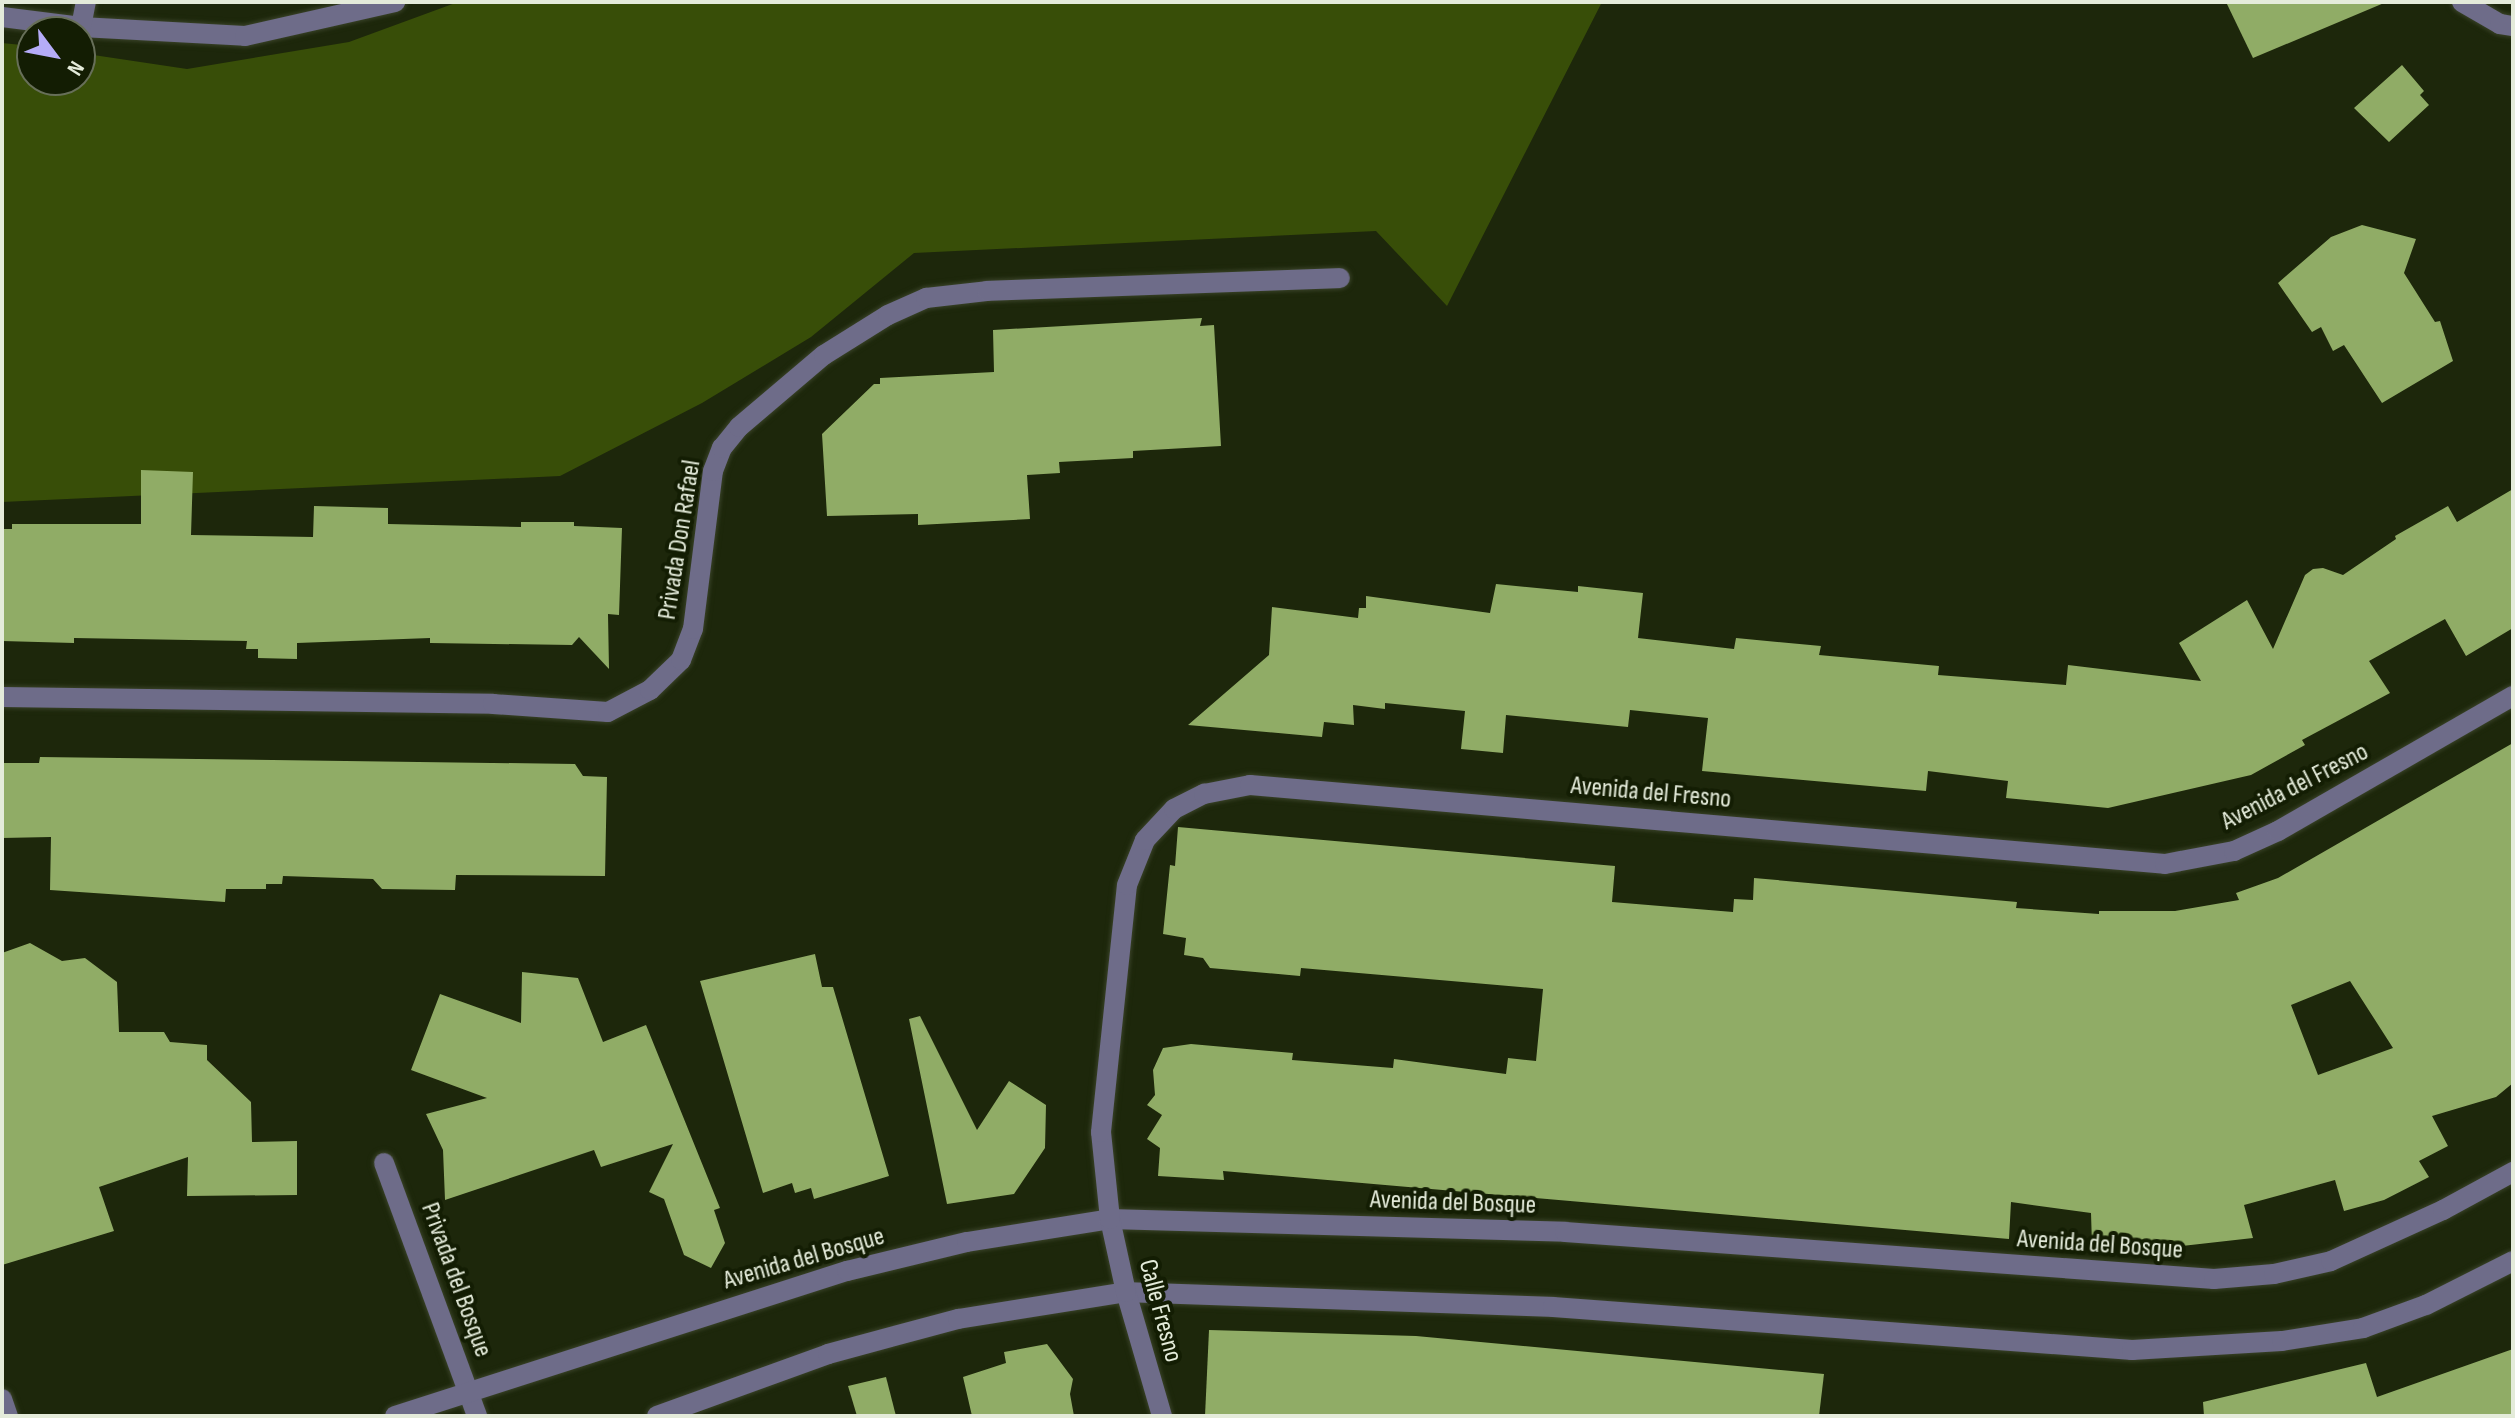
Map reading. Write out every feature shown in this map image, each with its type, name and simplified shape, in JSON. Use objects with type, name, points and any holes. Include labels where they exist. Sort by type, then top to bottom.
[{"type":"street","points":[[96,28],[245,36],[395,2]]},
{"type":"street","points":[[2462,2],[2500,24],[2513,26]]},
{"type":"street","name":"Privada Don Rafael","points":[[2,697],[493,704],[608,712],[650,690],[681,660],[693,629],[713,471],[722,448],[739,427],[824,355],[888,315],[926,298],[987,291],[1340,278]]},
{"type":"street","name":"Avenida del Fresno","points":[[1110,1219],[1101,1132],[1127,885],[1145,840],[1174,809],[1204,794],[1250,785],[2165,864],[2234,851],[2278,831],[2513,696]]},
{"type":"street","name":"Privada del Bosque","points":[[384,1163],[477,1416]]},
{"type":"street","name":"Avenida del Bosque","points":[[395,1416],[847,1271],[967,1242],[1110,1219],[1565,1232],[2214,1279],[2274,1274],[2331,1261],[2443,1210],[2513,1172]]},
{"type":"street","name":"Calle Fresno","points":[[1110,1219],[1126,1292],[1162,1416]]},
{"type":"street","points":[[657,1416],[828,1354],[958,1319],[1126,1292],[1553,1307],[2132,1350],[2282,1341],[2363,1328],[2426,1305],[2513,1261]]},
{"type":"street","points":[[2,1399],[8,1416]]},
{"type":"green space","points":[[458,2],[1602,2],[1447,306],[1376,231],[914,253],[811,337],[702,403],[560,476],[2,502],[2,43],[16,44],[16,96],[96,96],[96,55],[187,69],[349,42]]},
{"type":"building","points":[[2226,2],[2384,2],[2384,3],[2253,58]]},
{"type":"building","points":[[2402,65],[2424,91],[2420,95],[2429,105],[2389,142],[2354,108]]},
{"type":"building","points":[[2362,225],[2416,239],[2404,273],[2435,322],[2440,321],[2453,361],[2382,403],[2344,345],[2333,351],[2321,327],[2312,332],[2278,283],[2331,237]]},
{"type":"building","points":[[1202,318],[1200,326],[1214,325],[1221,446],[1133,451],[1133,458],[1059,462],[1060,473],[1027,475],[1030,519],[918,525],[918,514],[827,516],[822,434],[874,384],[880,384],[880,378],[994,372],[993,330]]},
{"type":"building","points":[[141,470],[193,472],[191,535],[313,537],[314,506],[388,508],[388,524],[521,527],[521,522],[574,522],[574,526],[622,528],[619,615],[608,614],[609,669],[579,637],[572,645],[430,643],[430,638],[297,643],[297,659],[258,658],[258,649],[246,649],[247,641],[74,638],[74,643],[2,641],[2,529],[12,529],[12,524],[141,524]]},
{"type":"building","points":[[2513,489],[2513,628],[2466,656],[2445,619],[2369,661],[2390,693],[2302,740],[2305,745],[2251,775],[2108,808],[2006,798],[2008,781],[1928,771],[1926,791],[1702,771],[1708,718],[1630,710],[1628,727],[1506,715],[1503,753],[1461,749],[1465,711],[1385,703],[1385,709],[1353,705],[1354,725],[1324,722],[1322,737],[1188,725],[1269,655],[1272,607],[1358,618],[1359,608],[1366,608],[1366,596],[1490,613],[1496,584],[1578,592],[1578,586],[1643,593],[1638,638],[1734,649],[1736,638],[1821,646],[1819,655],[1939,666],[1938,675],[2066,685],[2068,665],[2201,681],[2179,643],[2247,600],[2273,649],[2305,575],[2313,569],[2323,568],[2343,575],[2396,539],[2395,536],[2448,506],[2457,522]]},
{"type":"building","points":[[2513,743],[2513,1083],[2496,1097],[2432,1116],[2448,1146],[2419,1161],[2429,1177],[2384,1200],[2344,1211],[2335,1180],[2244,1205],[2253,1238],[2173,1247],[2092,1245],[2091,1213],[2011,1202],[2009,1239],[1223,1171],[1224,1180],[1158,1176],[1160,1148],[1147,1139],[1162,1115],[1147,1105],[1155,1095],[1153,1070],[1163,1048],[1191,1044],[1293,1053],[1292,1060],[1393,1068],[1394,1059],[1506,1074],[1508,1058],[1536,1061],[1543,989],[1301,968],[1300,976],[1210,968],[1203,958],[1184,955],[1186,938],[1163,934],[1170,865],[1175,866],[1178,827],[1615,866],[1612,902],[1733,912],[1734,899],[1753,900],[1754,878],[2017,902],[2016,908],[2099,914],[2099,911],[2175,911],[2239,900],[2236,893],[2278,878]],"holes":[[[2350,981],[2393,1048],[2318,1075],[2291,1005]]]},
{"type":"building","points":[[40,757],[575,764],[583,776],[607,777],[605,876],[456,875],[455,890],[382,889],[373,879],[283,876],[282,884],[266,884],[266,889],[226,889],[225,902],[50,890],[51,837],[2,838],[2,763],[39,763]]},
{"type":"building","points":[[30,943],[62,961],[85,958],[117,982],[119,1032],[164,1032],[170,1042],[207,1045],[207,1060],[251,1102],[252,1142],[297,1141],[297,1195],[187,1196],[188,1157],[99,1187],[114,1231],[2,1265],[2,953]]},
{"type":"building","points":[[815,954],[822,987],[833,987],[889,1176],[814,1199],[811,1188],[795,1193],[792,1183],[763,1193],[700,981]]},
{"type":"building","points":[[522,972],[578,978],[603,1042],[646,1025],[720,1208],[714,1210],[725,1243],[711,1268],[684,1255],[664,1199],[649,1192],[673,1144],[601,1167],[594,1150],[445,1200],[443,1150],[426,1114],[487,1098],[411,1070],[440,994],[521,1023]]},
{"type":"building","points":[[920,1016],[977,1130],[1009,1081],[1046,1105],[1045,1148],[1014,1194],[947,1204],[909,1019]]},
{"type":"building","points":[[1209,1330],[1416,1336],[1824,1374],[1819,1416],[1205,1416]]},
{"type":"building","points":[[1047,1344],[1073,1379],[1070,1394],[1074,1416],[972,1416],[963,1377],[1006,1363],[1004,1352]]},
{"type":"building","points":[[2513,1349],[2513,1416],[2204,1416],[2203,1402],[2366,1363],[2377,1397]]},
{"type":"building","points":[[886,1377],[896,1416],[857,1416],[848,1386]]}]
